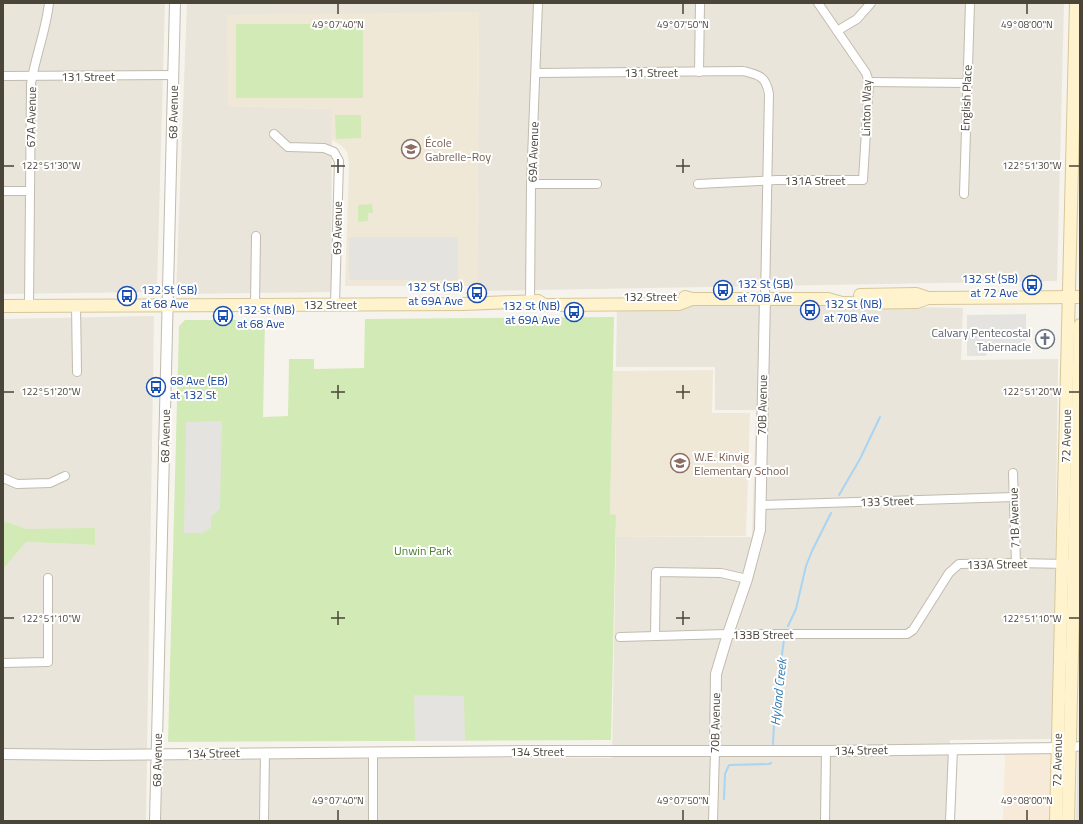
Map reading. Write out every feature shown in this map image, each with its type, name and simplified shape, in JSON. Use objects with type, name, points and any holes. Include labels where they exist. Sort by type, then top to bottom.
[{"type":"main road","name":"72 Avenue","points":[[1068,821],[1075,747],[1068,564],[1075,297],[1076,3]]},
{"type":"main road","name":"132 Street","points":[[3,306],[463,304],[534,301],[545,297],[663,295],[679,295],[692,299],[828,299],[842,295],[916,294],[928,298],[1075,297]]},
{"type":"main road","name":"72 Avenue","points":[[1056,821],[1057,749],[1080,325]]},
{"type":"street","name":"67A Avenue","points":[[28,305],[32,76],[47,17],[49,3]]},
{"type":"street","name":"68 Avenue","points":[[155,821],[175,3]]},
{"type":"street","name":"69A Avenue","points":[[534,301],[532,184],[538,3]]},
{"type":"street","points":[[699,72],[700,3]]},
{"type":"street","name":"Linton Way","points":[[818,3],[866,73],[869,82],[863,180]]},
{"type":"street","points":[[837,31],[857,19],[871,3]]},
{"type":"street","name":"English Place","points":[[964,194],[966,82],[970,3]]},
{"type":"street","name":"131 Street","points":[[536,73],[742,71],[756,74],[765,80]]},
{"type":"street","name":"131 Street","points":[[3,76],[174,75]]},
{"type":"street","name":"70B Avenue","points":[[713,821],[716,678],[728,634],[747,579],[760,530],[769,94],[765,80]]},
{"type":"street","points":[[869,82],[966,82]]},
{"type":"street","name":"69 Avenue","points":[[274,134],[288,147],[324,148],[334,152],[339,161],[336,304]]},
{"type":"street","name":"131A Street","points":[[698,184],[776,180],[863,180]]},
{"type":"street","points":[[532,184],[596,184]]},
{"type":"street","points":[[3,191],[29,191]]},
{"type":"street","points":[[255,305],[256,236]]},
{"type":"street","points":[[76,305],[77,372]]},
{"type":"street","name":"71B Avenue","points":[[1013,473],[1016,563]]},
{"type":"street","points":[[3,478],[18,484],[50,483],[65,476]]},
{"type":"street","name":"133 Street","points":[[760,505],[1014,497]]},
{"type":"street","name":"133A Street","points":[[907,634],[913,630],[949,573],[957,565],[1016,563],[1068,564]]},
{"type":"street","points":[[655,636],[656,572],[721,574],[747,579]]},
{"type":"street","points":[[3,663],[48,662],[48,578]]},
{"type":"street","name":"133B Street","points":[[620,636],[728,634],[907,634]]},
{"type":"street","name":"134 Street","points":[[3,754],[826,751],[1057,749],[1075,747]]},
{"type":"street","points":[[950,821],[952,749]]},
{"type":"street","points":[[825,821],[826,751]]},
{"type":"street","points":[[264,821],[266,752]]},
{"type":"street","points":[[373,752],[373,821]]},
{"type":"shaded area","points":[[3,3],[165,3],[157,286],[153,292],[3,294]]},
{"type":"shaded area","points":[[187,3],[1064,3],[1057,281],[477,291],[479,13],[228,15],[228,106],[332,109],[331,292],[176,294]]},
{"type":"shaded area","name":"École Gabrelle-Roy","points":[[479,12],[477,286],[345,286],[349,163],[347,152],[342,146],[332,140],[332,109],[228,106],[227,15]]},
{"type":"shaded area","points":[[349,237],[458,237],[458,280],[349,280]]},
{"type":"shaded area","points":[[759,304],[963,308],[961,360],[1058,359],[1053,739],[950,740],[947,821],[377,821],[378,757],[612,758],[616,537],[752,537],[756,410],[715,410],[715,367],[616,367],[617,307]]},
{"type":"shaded area","points":[[1026,314],[1026,345],[988,345],[986,356],[967,356],[967,315]]},
{"type":"shaded area","points":[[154,316],[146,821],[3,821],[4,568],[26,542],[95,545],[95,529],[27,529],[3,521],[3,319]]},
{"type":"shaded area","name":"W.E. Kinvig Elementary School","points":[[713,370],[712,413],[750,413],[746,536],[616,537],[616,515],[610,515],[613,371]]},
{"type":"shaded area","points":[[222,421],[220,509],[211,517],[211,528],[202,533],[184,533],[186,422]]},
{"type":"shaded area","points":[[1080,670],[1080,821],[1076,821]]},
{"type":"shaded area","points":[[414,695],[464,696],[465,741],[415,741]]},
{"type":"shaded area","points":[[1055,750],[1053,821],[1003,821],[1005,753]]},
{"type":"shaded area","points":[[154,756],[371,756],[370,821],[155,821]]},
{"type":"green space","points":[[236,24],[363,24],[363,98],[236,98]]},
{"type":"green space","points":[[335,115],[361,115],[361,138],[336,139]]},
{"type":"green space","points":[[372,204],[373,213],[368,213],[368,221],[358,222],[358,205]]},
{"type":"green space","name":"Unwin Park","points":[[614,317],[610,514],[616,515],[611,740],[168,742],[179,326],[185,320],[265,320],[263,417],[288,416],[289,359],[314,359],[314,369],[364,368],[365,319]]},
{"type":"green space","points":[[3,521],[27,529],[95,528],[95,545],[26,542],[4,568],[3,581]]},
{"type":"waterway","name":"Hyland Creek","points":[[839,495],[860,459],[880,417]]},
{"type":"waterway","name":"Hyland Creek","points":[[788,626],[796,609],[806,566],[831,513]]},
{"type":"waterway","name":"Hyland Creek","points":[[773,744],[775,704],[784,640]]},
{"type":"waterway","name":"Hyland Creek","points":[[724,799],[725,774],[729,765],[771,763]]},
{"type":"place","name":"École Gabrelle-Roy","points":[[411,149]]},
{"type":"place","name":"132 St (SB) at 72 Ave","points":[[1032,285]]},
{"type":"place","name":"132 St (SB) at 70B Ave","points":[[723,290]]},
{"type":"place","name":"132 St (SB) at 69A Ave","points":[[477,293]]},
{"type":"place","name":"132 St (SB) at 68 Ave","points":[[127,296]]},
{"type":"place","name":"132 St (NB) at 70B Ave","points":[[810,310]]},
{"type":"place","name":"132 St (NB) at 69A Ave","points":[[574,312]]},
{"type":"place","name":"132 St (NB) at 68 Ave","points":[[223,316]]},
{"type":"place","name":"Calvary Pentecostal Tabernacle","points":[[1045,339]]},
{"type":"place","name":"68 Ave (EB) at 132 St","points":[[156,387]]},
{"type":"place","name":"W.E. Kinvig Elementary School","points":[[680,463]]}]
